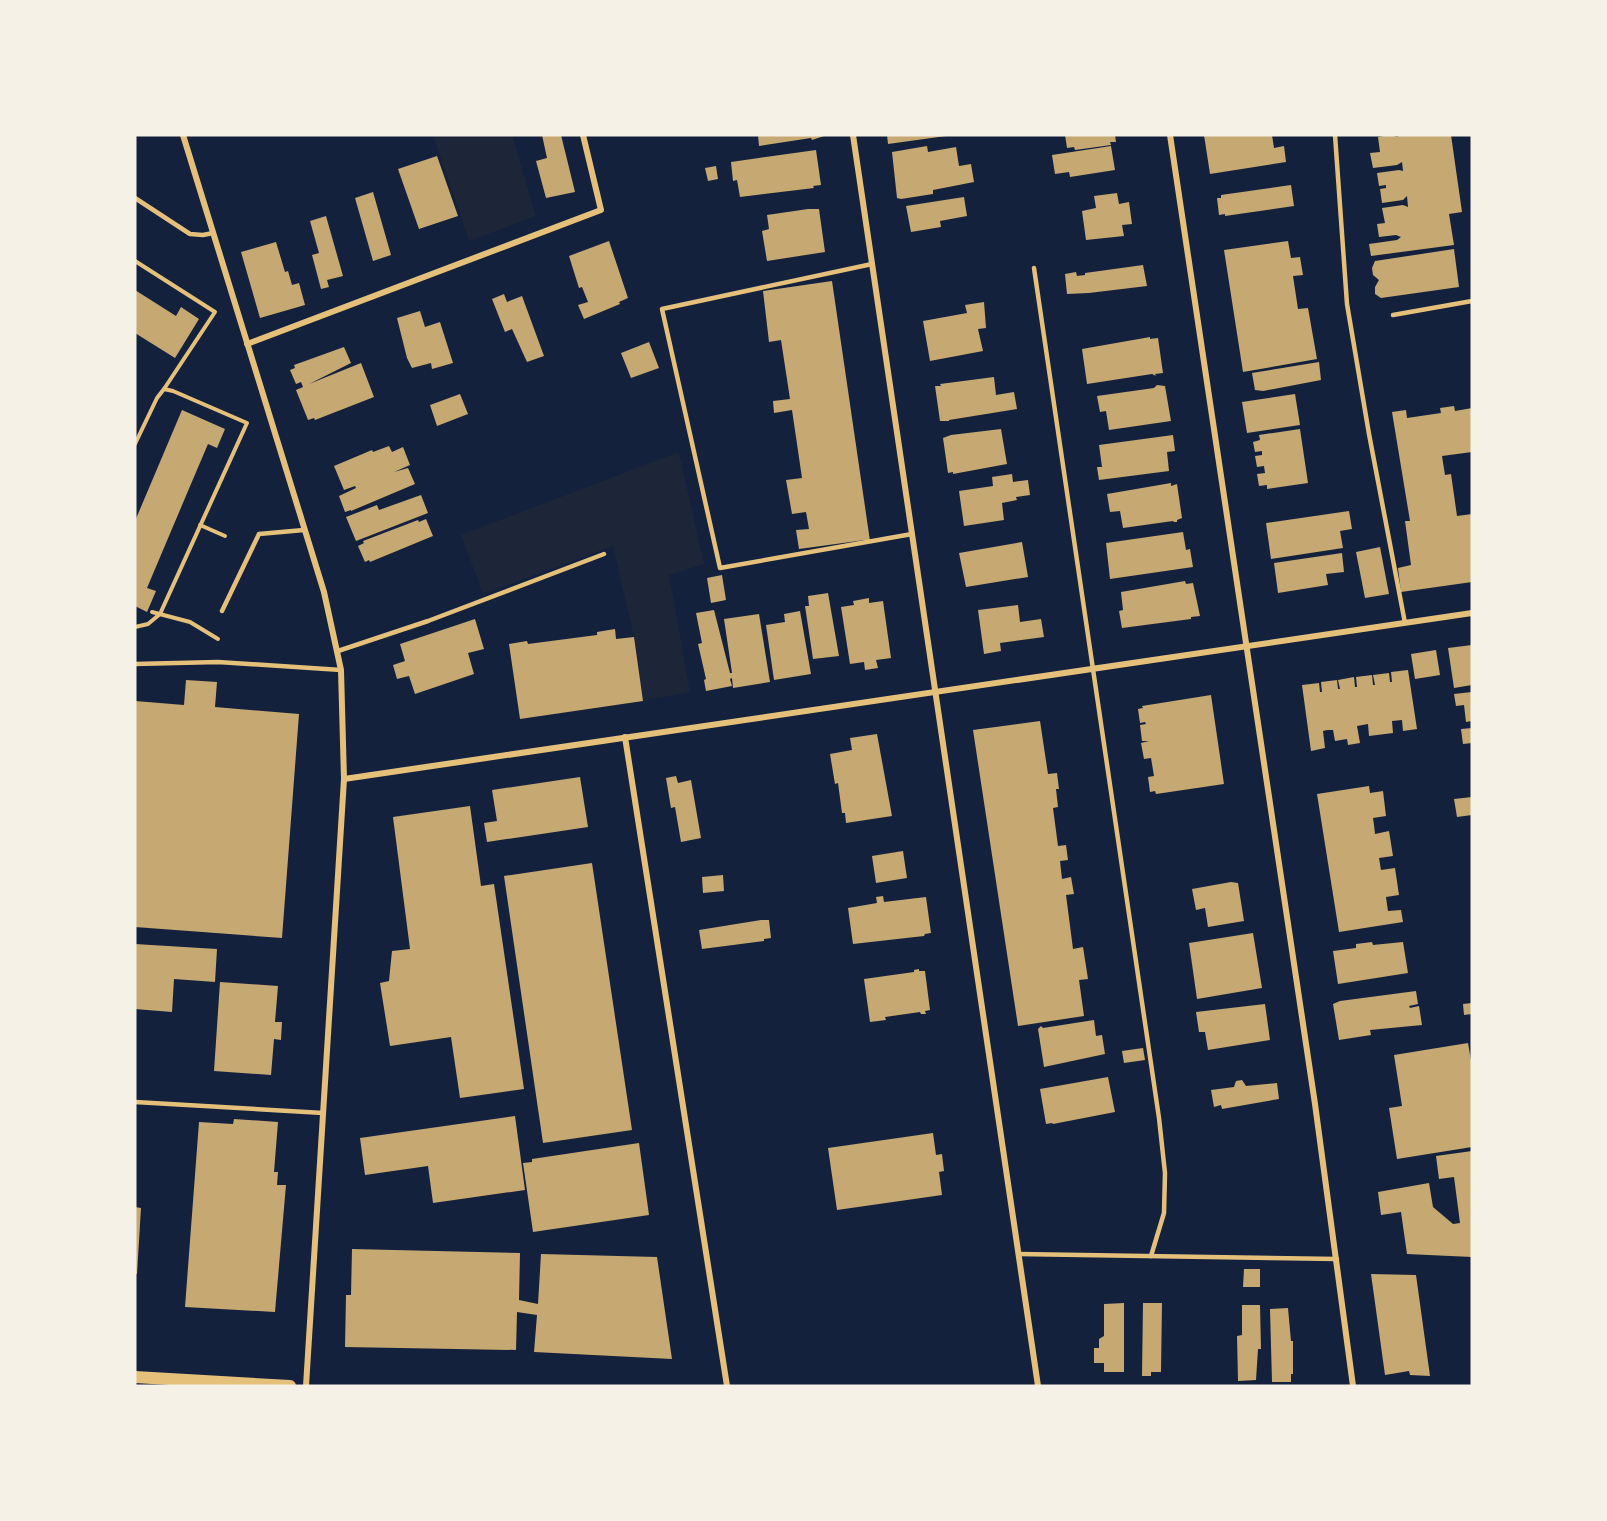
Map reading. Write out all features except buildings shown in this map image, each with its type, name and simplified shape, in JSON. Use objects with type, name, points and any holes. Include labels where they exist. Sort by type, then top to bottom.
[{"type":"main road","points":[[135,1377],[290,1386]]},
{"type":"street","points":[[183,135],[324,592],[341,670],[345,778],[306,1386]]},
{"type":"street","points":[[247,344],[600,210],[583,135]]},
{"type":"street","points":[[853,135],[1038,1386]]},
{"type":"street","points":[[1170,135],[1337,1259],[1353,1386]]},
{"type":"street","points":[[345,778],[1472,613]]},
{"type":"street","points":[[625,737],[727,1386]]},
{"type":"lane","points":[[1335,135],[1347,304],[1405,623]]},
{"type":"lane","points":[[135,198],[190,234],[213,233]]},
{"type":"lane","points":[[872,264],[662,309],[720,568],[912,534]]},
{"type":"lane","points":[[1034,268],[1156,1094],[1165,1173],[1164,1214],[1151,1256]]},
{"type":"lane","points":[[1393,315],[1472,301]]},
{"type":"lane","points":[[222,611],[260,534],[304,530]]},
{"type":"lane","points":[[338,651],[428,621],[604,554]]},
{"type":"lane","points":[[135,664],[218,662],[341,670]]},
{"type":"lane","points":[[135,1102],[323,1113]]},
{"type":"lane","points":[[1018,1254],[1337,1259]]},
{"type":"path","points":[[135,261],[215,312],[158,398],[135,444]]},
{"type":"path","points":[[135,627],[148,624],[160,614],[247,423],[164,389]]},
{"type":"path","points":[[200,525],[225,536]]},
{"type":"path","points":[[152,612],[190,622],[218,639]]},
{"type":"shaded area","points":[[433,135],[512,135],[536,216],[469,241]]},
{"type":"shaded area","points":[[679,452],[704,564],[669,575],[690,692],[643,701],[634,637],[613,546],[483,594],[461,535]]}]
